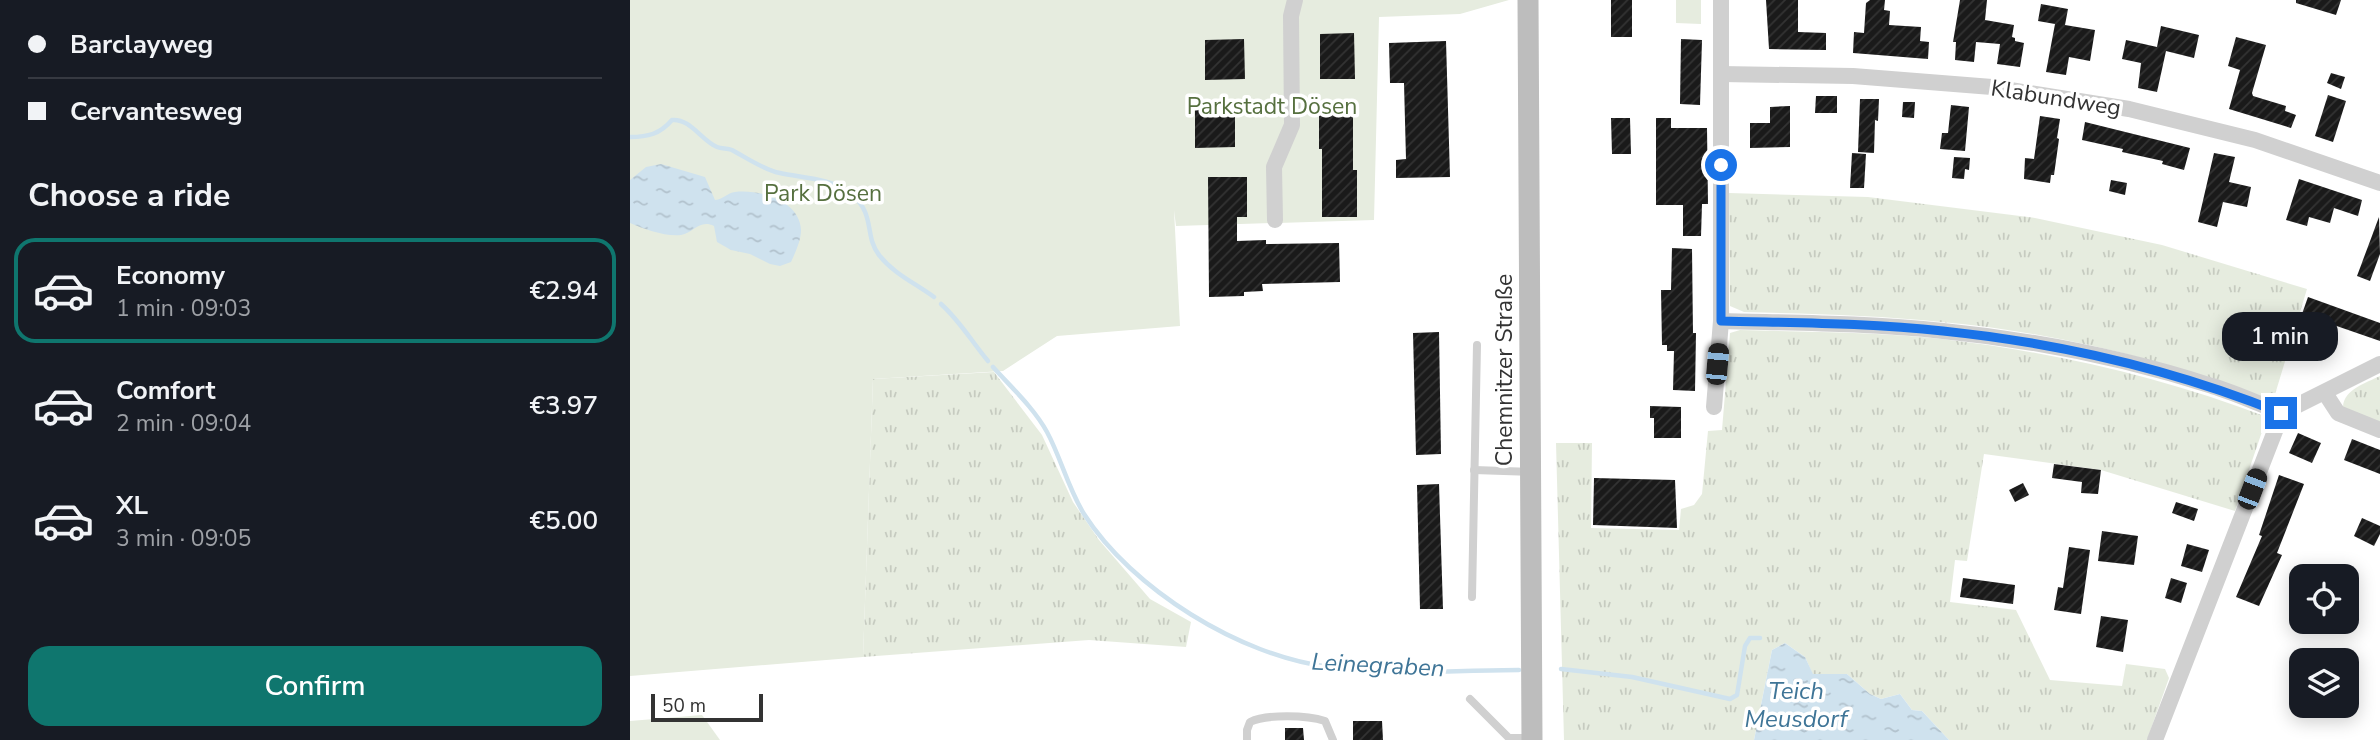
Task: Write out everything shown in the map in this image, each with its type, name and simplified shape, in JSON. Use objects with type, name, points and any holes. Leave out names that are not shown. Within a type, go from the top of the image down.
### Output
[{"type":"main road","name":"Chemnitzer Straße","points":[[1528,0],[1532,739]]},
{"type":"street","points":[[1275,220],[1274,167],[1292,125],[1291,16],[1295,0]]},
{"type":"street","points":[[1714,407],[1721,321],[1721,0]]},
{"type":"street","name":"Klabundweg","points":[[1721,74],[1853,76],[1992,87],[2129,109],[2255,140],[2380,183]]},
{"type":"street","points":[[1721,321],[1847,324],[1930,330],[2049,346],[2138,365],[2215,386],[2281,413]]},
{"type":"street","points":[[2155,740],[2281,413],[2380,364]]},
{"type":"street","points":[[2325,393],[2338,413],[2380,430]]},
{"type":"lane","points":[[1472,597],[1476,345]]},
{"type":"lane","points":[[1474,470],[1531,472]]},
{"type":"lane","points":[[1470,699],[1509,738],[1532,739]]},
{"type":"lane","points":[[1247,740],[1250,722],[1260,718],[1315,718],[1325,721],[1333,740]]},
{"type":"green space","name":"Park Dösen","points":[[630,0],[1509,0],[1460,14],[1379,17],[1374,220],[1176,226],[1174,210],[1180,326],[1057,336],[1003,371],[873,379],[863,657],[630,676]]},
{"type":"green space","points":[[1676,0],[1701,0],[1701,24],[1676,23]]},
{"type":"green space","points":[[1729,193],[1868,197],[2035,218],[2162,245],[2307,289],[2273,401],[2151,361],[2026,333],[1892,318],[1744,312],[1730,306]]},
{"type":"green space","points":[[1740,330],[1917,337],[1984,344],[2147,378],[2267,417],[2235,511],[2101,470],[1984,454],[1967,561],[1955,560],[1950,602],[2016,610],[2050,680],[2122,686],[2126,664],[2165,669],[2169,678],[2147,740],[1949,740],[1922,711],[1912,710],[1900,694],[1881,699],[1870,694],[1847,674],[1813,675],[1805,657],[1785,643],[1772,650],[1754,740],[1564,740],[1556,443],[1592,443],[1591,528],[1679,530],[1681,509],[1694,505],[1702,494],[1708,431],[1722,430],[1730,333]]},
{"type":"green space","points":[[994,372],[1042,435],[1073,502],[1099,540],[1150,599],[1191,622],[1186,647],[1089,640],[863,657],[873,379]]},
{"type":"green space","points":[[2380,376],[2380,427],[2343,407],[2351,391]]},
{"type":"green space","points":[[702,715],[720,740],[630,740],[630,721]]},
{"type":"water","points":[[661,164],[705,177],[715,200],[732,193],[745,192],[767,195],[786,204],[794,211],[801,230],[791,262],[780,266],[770,264],[750,254],[731,250],[717,242],[714,226],[709,224],[700,225],[686,234],[669,235],[630,223],[630,180],[646,167]]},
{"type":"water","name":"Teich Meusdorf","points":[[1785,643],[1805,657],[1813,674],[1847,674],[1870,694],[1881,699],[1900,694],[1912,710],[1922,711],[1949,740],[1754,740],[1772,650]]},
{"type":"building","points":[[1611,0],[1632,0],[1632,37],[1611,37]]},
{"type":"building","points":[[1766,0],[1798,0],[1798,32],[1826,33],[1826,50],[1769,49]]},
{"type":"building","points":[[1870,0],[1885,0],[1884,10],[1890,11],[1889,25],[1921,27],[1920,41],[1929,42],[1928,59],[1853,53],[1854,32],[1864,33],[1866,3]]},
{"type":"building","points":[[1960,0],[1987,0],[1985,20],[2014,25],[2012,37],[2015,41],[2024,43],[2020,67],[1997,64],[2000,44],[1976,42],[1974,62],[1955,60],[1956,42],[1953,42]]},
{"type":"building","points":[[2296,0],[2341,0],[2336,15],[2296,3]]},
{"type":"building","points":[[2041,4],[2068,9],[2065,25],[2095,30],[2090,61],[2069,57],[2066,75],[2046,72],[2055,24],[2038,21]]},
{"type":"building","points":[[2161,26],[2199,35],[2194,58],[2166,51],[2157,92],[2138,88],[2141,63],[2122,59],[2126,40],[2157,47]]},
{"type":"building","points":[[1354,33],[1355,79],[1320,79],[1320,34]]},
{"type":"building","points":[[2236,37],[2266,45],[2252,93],[2253,96],[2286,106],[2285,111],[2296,115],[2291,128],[2229,109],[2240,70],[2228,66]]},
{"type":"building","points":[[1244,39],[1245,79],[1205,80],[1205,40]]},
{"type":"building","points":[[1681,39],[1702,40],[1700,105],[1680,104]]},
{"type":"building","points":[[1446,41],[1450,177],[1396,178],[1396,160],[1406,159],[1404,83],[1390,83],[1389,43]]},
{"type":"building","points":[[2331,73],[2345,77],[2341,89],[2327,83]]},
{"type":"building","points":[[2328,95],[2346,101],[2333,142],[2315,136]]},
{"type":"building","points":[[1816,96],[1837,96],[1837,113],[1815,113]]},
{"type":"building","points":[[1860,99],[1879,99],[1874,153],[1858,152]]},
{"type":"building","points":[[1353,102],[1353,170],[1357,170],[1357,217],[1322,217],[1319,103]]},
{"type":"building","points":[[1903,102],[1915,102],[1914,118],[1902,117]]},
{"type":"building","points":[[1951,105],[1969,107],[1965,151],[1940,149],[1942,133],[1948,133]]},
{"type":"building","points":[[1790,106],[1790,147],[1750,148],[1750,123],[1770,123],[1770,107]]},
{"type":"building","points":[[1195,108],[1235,108],[1235,147],[1195,148]]},
{"type":"building","points":[[2040,116],[2060,119],[2054,175],[2051,175],[2050,183],[2024,179],[2025,158],[2034,159]]},
{"type":"building","points":[[1611,118],[1630,118],[1631,154],[1612,154]]},
{"type":"building","points":[[1656,118],[1671,118],[1671,128],[1707,128],[1708,204],[1702,204],[1701,236],[1683,236],[1683,205],[1656,205]]},
{"type":"building","points":[[2085,122],[2190,148],[2184,170],[2162,164],[2163,161],[2122,152],[2123,149],[2082,140]]},
{"type":"building","points":[[1852,153],[1866,154],[1864,188],[1850,188]]},
{"type":"building","points":[[2214,153],[2235,157],[2229,182],[2251,187],[2247,207],[2223,202],[2217,227],[2198,222]]},
{"type":"building","points":[[1954,157],[1970,158],[1969,170],[1965,169],[1964,179],[1952,178]]},
{"type":"building","points":[[1208,177],[1247,177],[1247,217],[1237,217],[1237,241],[1266,240],[1266,244],[1339,243],[1340,282],[1262,284],[1263,291],[1244,292],[1244,296],[1209,297]]},
{"type":"building","points":[[2299,179],[2362,200],[2358,216],[2334,208],[2330,223],[2309,217],[2307,226],[2286,220]]},
{"type":"building","points":[[2111,180],[2127,183],[2125,195],[2109,191]]},
{"type":"building","points":[[2379,217],[2380,254],[2370,281],[2357,276]]},
{"type":"building","points":[[1672,248],[1692,249],[1693,333],[1696,333],[1695,391],[1673,390],[1674,351],[1667,351],[1667,345],[1662,345],[1661,290],[1671,290]]},
{"type":"building","points":[[2308,297],[2380,323],[2380,341],[2302,314]]},
{"type":"building","points":[[1439,332],[1441,454],[1416,455],[1413,333]]},
{"type":"building","points":[[1650,406],[1681,407],[1681,438],[1654,438],[1654,418],[1650,418]]},
{"type":"building","points":[[2298,433],[2321,443],[2312,463],[2289,453]]},
{"type":"building","points":[[2352,439],[2380,450],[2380,474],[2344,460]]},
{"type":"building","points":[[2054,464],[2101,470],[2098,494],[2081,493],[2082,482],[2052,478]]},
{"type":"building","points":[[2279,475],[2304,484],[2277,553],[2282,555],[2259,606],[2236,597],[2262,536],[2259,535]]},
{"type":"building","points":[[1594,478],[1675,480],[1677,528],[1593,525]]},
{"type":"building","points":[[2023,483],[2029,495],[2015,502],[2009,490]]},
{"type":"building","points":[[1439,484],[1443,609],[1420,609],[1417,485]]},
{"type":"building","points":[[2176,502],[2198,509],[2194,521],[2172,513]]},
{"type":"building","points":[[2362,518],[2380,526],[2380,534],[2374,546],[2354,536]]},
{"type":"building","points":[[2102,531],[2138,536],[2134,565],[2098,561]]},
{"type":"building","points":[[2187,544],[2209,550],[2202,572],[2181,566]]},
{"type":"building","points":[[2069,547],[2090,550],[2081,614],[2054,610],[2058,587],[2063,588]]},
{"type":"building","points":[[1963,578],[2015,585],[2013,604],[1960,597]]},
{"type":"building","points":[[2171,578],[2187,583],[2181,603],[2165,598]]},
{"type":"building","points":[[2101,616],[2128,620],[2123,652],[2096,647]]},
{"type":"building","points":[[1353,721],[1382,721],[1383,740],[1353,740]]},
{"type":"building","points":[[1285,728],[1303,728],[1304,740],[1285,740]]},
{"type":"waterway","name":"Leinegraben","points":[[630,137],[653,134],[672,120],[678,120],[690,126],[711,144],[732,150],[768,169],[817,179],[843,189],[864,209],[879,255],[898,273],[934,297]]},
{"type":"waterway","name":"Leinegraben","points":[[941,304],[988,361]]},
{"type":"waterway","name":"Leinegraben","points":[[993,367],[1042,423],[1078,504],[1105,542],[1159,592],[1225,634],[1295,660],[1352,670],[1519,670]]},
{"type":"waterway","name":"Leinegraben","points":[[1561,669],[1632,677],[1730,699],[1737,695],[1745,646],[1750,638],[1760,638]]},
{"type":"route","points":[[1721,165],[1721,321],[1847,324],[1943,331],[2049,346],[2138,365],[2215,386],[2281,413]]},
{"type":"park label","name":"Parkstadt Dösen","points":[[1272,106]]}]
